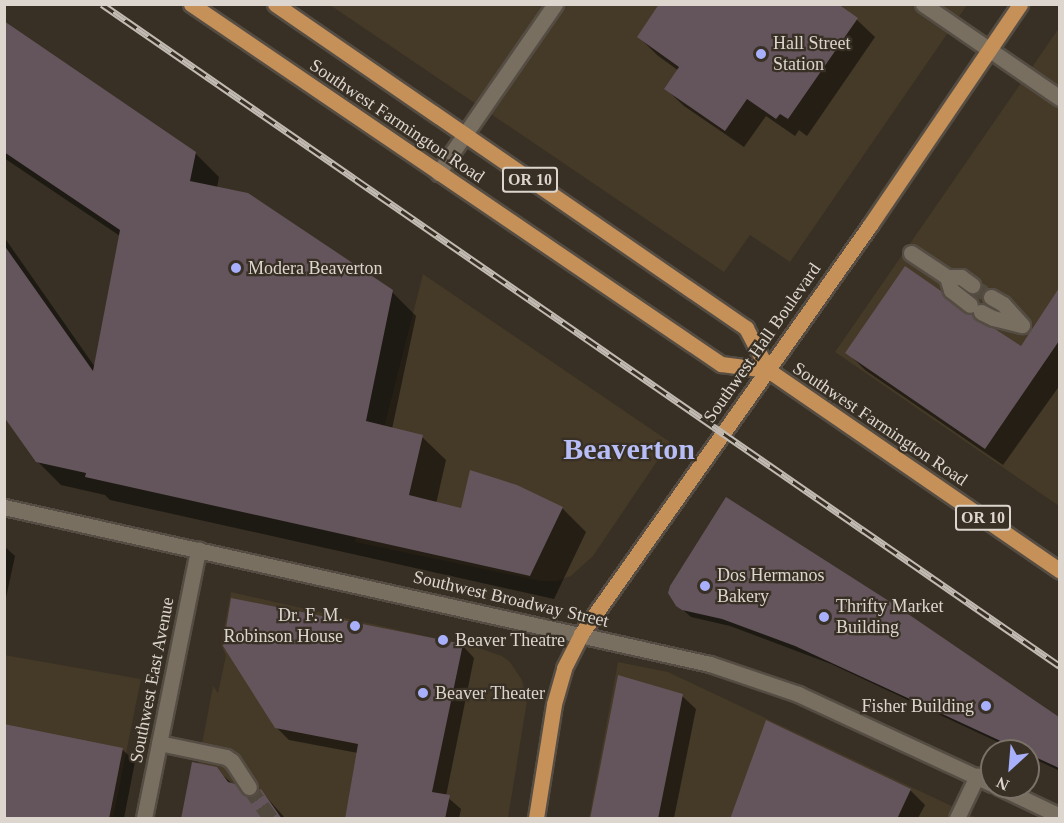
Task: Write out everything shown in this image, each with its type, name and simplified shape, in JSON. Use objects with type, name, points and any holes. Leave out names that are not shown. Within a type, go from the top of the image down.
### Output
[{"type":"main road","name":"Southwest Farmington Road","points":[[191,4],[721,364],[768,370],[1059,571]]},
{"type":"main road","name":"Southwest Farmington Road","points":[[275,4],[746,328],[768,370]]},
{"type":"main road","name":"Southwest Hall Boulevard","points":[[536,819],[554,704],[564,668],[581,634],[768,370],[1020,4]]},
{"type":"street","points":[[438,173],[555,4]]},
{"type":"street","points":[[923,4],[1059,98]]},
{"type":"street","points":[[911,253],[947,277],[961,277],[972,285]]},
{"type":"street","points":[[947,277],[951,291],[975,308],[993,318],[1022,325],[1003,304],[991,297]]},
{"type":"street","name":"Southwest Broadway Street","points":[[4,507],[710,664],[756,678],[817,703],[980,778]]},
{"type":"street","name":"Southwest East Avenue","points":[[144,819],[198,549]]},
{"type":"street","points":[[159,743],[226,757],[232,761],[249,787]]},
{"type":"street","points":[[957,819],[977,776]]},
{"type":"street","points":[[1024,799],[1059,816]]},
{"type":"shaded area","points":[[330,5],[967,5],[790,262],[750,235],[724,272]]},
{"type":"shaded area","points":[[1059,28],[1059,506],[835,352]]},
{"type":"shaded area","points":[[423,274],[670,442],[593,556],[571,576],[557,581],[541,581],[355,542]]},
{"type":"shaded area","points":[[231,592],[482,649],[502,656],[510,662],[522,680],[527,701],[508,818],[188,818],[213,686],[218,693],[226,655],[221,645]]},
{"type":"shaded area","points":[[4,655],[141,679],[113,818],[5,818]]},
{"type":"shaded area","points":[[618,662],[668,672],[977,818],[589,818]]},
{"type":"building","name":"Hall Street Station","points":[[659,4],[838,4],[858,18],[788,119],[780,114],[776,119],[747,99],[725,131],[664,89],[679,67],[637,37]]},
{"type":"building","name":"Modera Beaverton","points":[[4,21],[196,152],[190,181],[248,193],[393,290],[366,421],[423,435],[409,495],[461,508],[470,470],[517,485],[563,507],[530,576],[85,477],[86,473],[36,462],[4,417],[4,245],[93,371],[120,230],[4,152]]},
{"type":"building","points":[[905,266],[941,291],[945,298],[964,313],[972,314],[977,321],[995,329],[1021,346],[1059,288],[1059,341],[985,449],[845,353]]},
{"type":"building","points":[[726,497],[892,603],[1059,717],[1059,768],[1040,759],[1040,739],[996,739],[795,646],[722,619],[682,610],[676,606],[668,593],[670,586]]},
{"type":"building","points":[[231,598],[463,644],[432,792],[450,795],[445,819],[345,819],[358,744],[275,728],[223,646]]},
{"type":"building","points":[[618,675],[683,694],[658,819],[590,819]]},
{"type":"building","points":[[766,720],[911,789],[897,819],[730,819]]},
{"type":"building","points":[[4,724],[123,748],[109,819],[4,819]]},
{"type":"building","points":[[192,762],[217,767],[228,782],[235,784],[245,796],[254,795],[261,789],[282,819],[181,819]]},
{"type":"tunnel","points":[[972,285],[991,297]]},
{"type":"tunnel","points":[[249,787],[271,818]]},
{"type":"railway","points":[[102,4],[1060,666]]},
{"type":"place","name":"Hall Street Station","points":[[761,54]]},
{"type":"place","name":"Modera Beaverton","points":[[236,268]]},
{"type":"place","name":"Dos Hermanos Bakery","points":[[705,586]]},
{"type":"place","name":"Thrifty Market Building","points":[[824,617]]},
{"type":"place","name":"Dr. F. M. Robinson House","points":[[355,626]]},
{"type":"place","name":"Beaver Theatre","points":[[443,640]]},
{"type":"place","name":"Beaver Theater","points":[[423,693]]},
{"type":"place","name":"Fisher Building","points":[[986,706]]},
{"type":"district","name":"Beaverton","points":[[629,449]]}]
